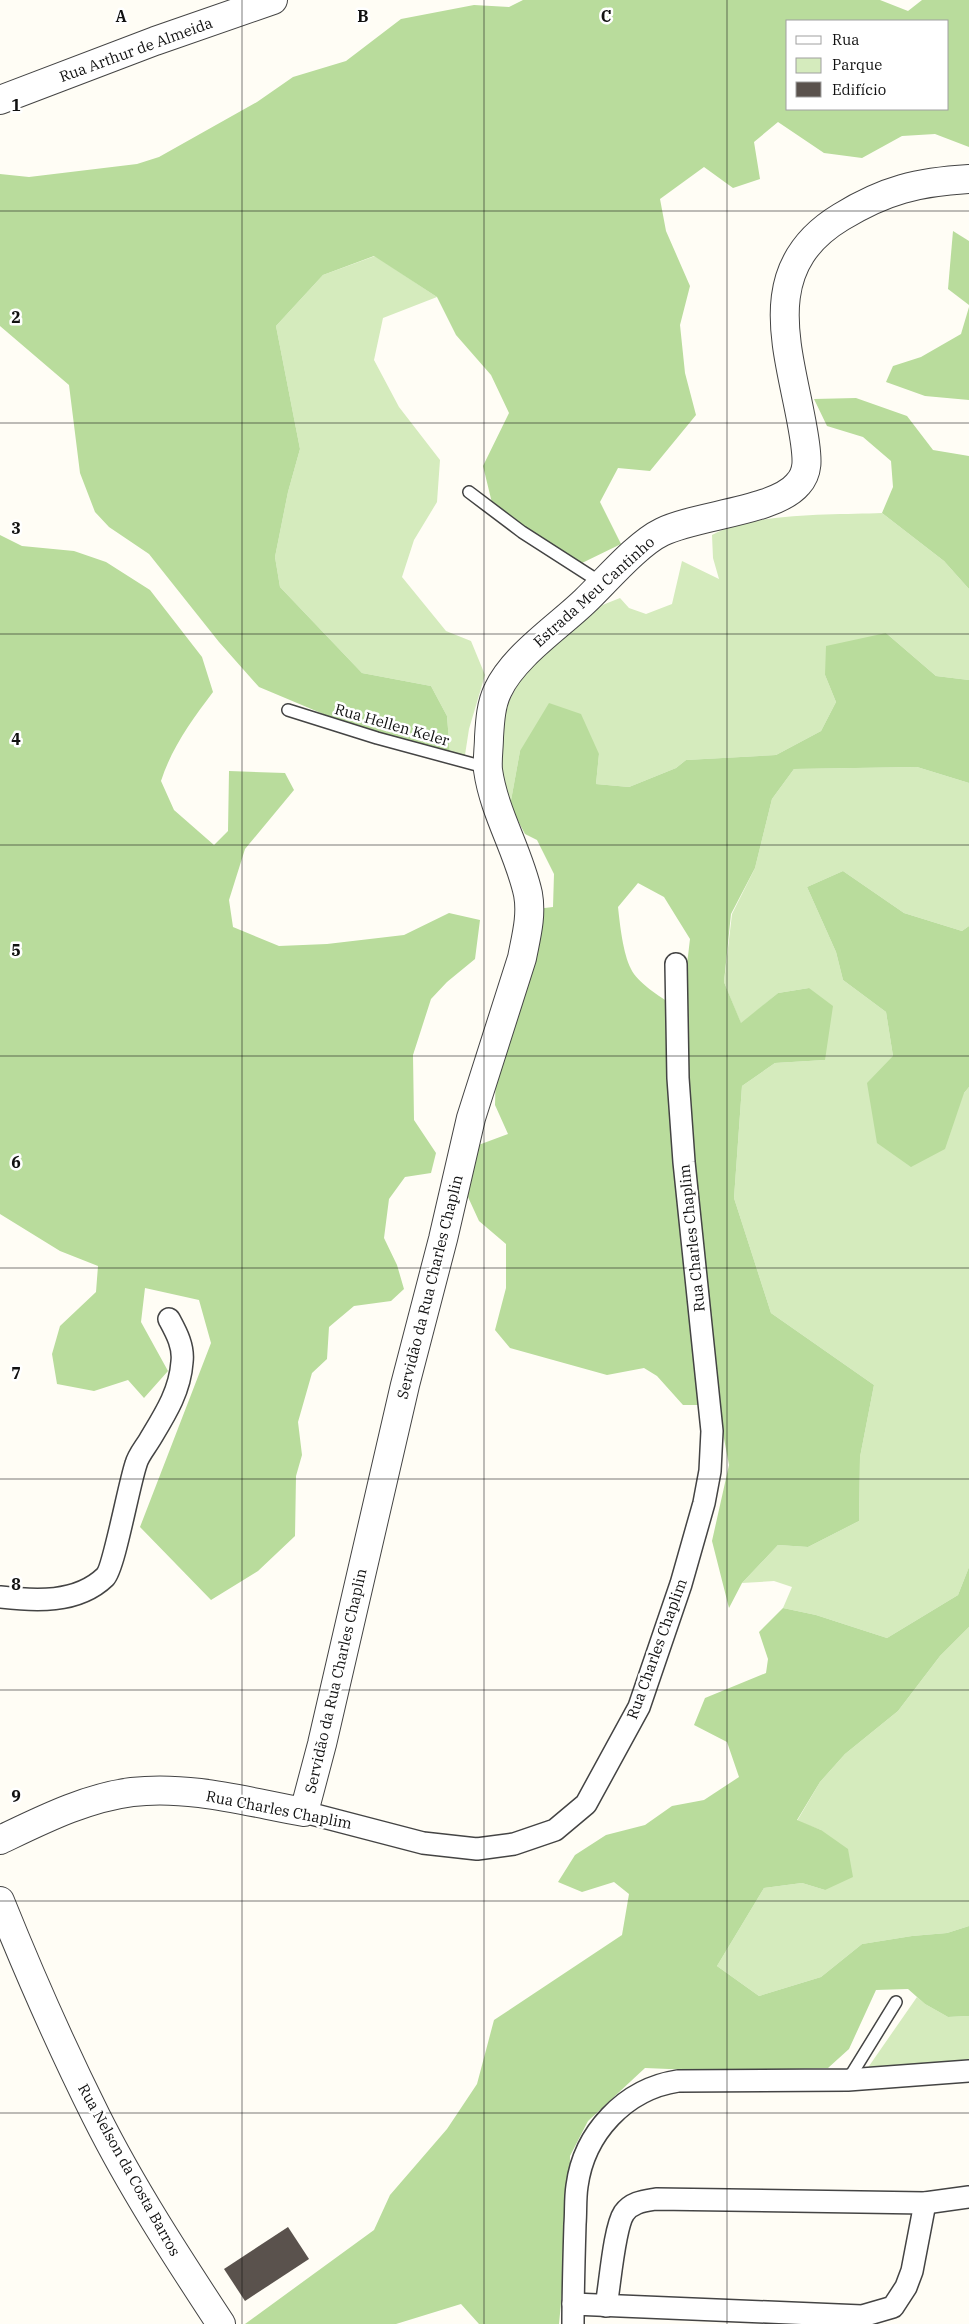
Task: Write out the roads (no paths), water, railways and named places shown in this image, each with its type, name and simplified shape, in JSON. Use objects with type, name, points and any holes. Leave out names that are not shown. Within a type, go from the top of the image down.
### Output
[{"type":"street","name":"Rua Arthur de Almeida","points":[[0,100],[155,41],[273,0]]},
{"type":"street","name":"Estrada Meu Cantinho","points":[[488,768],[490,721],[498,689],[509,672],[530,650],[603,584],[622,563],[660,533],[716,515],[770,502],[788,494],[800,482],[806,470],[807,458],[802,415],[789,365],[783,315],[787,286],[793,266],[807,244],[831,223],[854,208],[903,187],[930,181],[969,179]]},
{"type":"street","name":"Servidão da Rua Charles Chaplin","points":[[304,1812],[322,1744],[405,1385],[443,1239],[471,1118],[519,967],[527,933],[530,915],[528,893],[492,790],[488,768]]},
{"type":"street","name":"Rua Charles Chaplim","points":[[0,1840],[88,1802],[132,1792],[182,1791],[304,1812],[424,1843],[477,1849],[514,1844],[555,1830],[586,1804],[639,1707],[682,1584],[704,1503],[710,1471],[712,1431],[684,1162],[678,1078],[676,964]]},
{"type":"street","points":[[0,1597],[22,1600],[60,1599],[88,1588],[106,1577],[113,1558],[136,1462],[170,1405],[178,1384],[182,1350],[169,1319]]},
{"type":"street","name":"Rua Nelson da Costa Barros","points":[[0,1901],[96,2117],[165,2238],[221,2324]]},
{"type":"street","points":[[925,2203],[912,2271],[906,2287],[893,2308],[862,2316],[606,2306],[573,2314],[577,2185],[593,2137],[613,2112],[644,2091],[658,2084],[678,2081],[848,2080],[969,2072]]},
{"type":"street","points":[[606,2306],[618,2226],[624,2213],[640,2201],[656,2199],[925,2203],[969,2197]]},
{"type":"lane","points":[[469,492],[522,532],[603,584]]},
{"type":"lane","name":"Rua Hellen Keler","points":[[288,710],[377,738],[488,768]]},
{"type":"lane","points":[[848,2080],[896,2002]]}]
